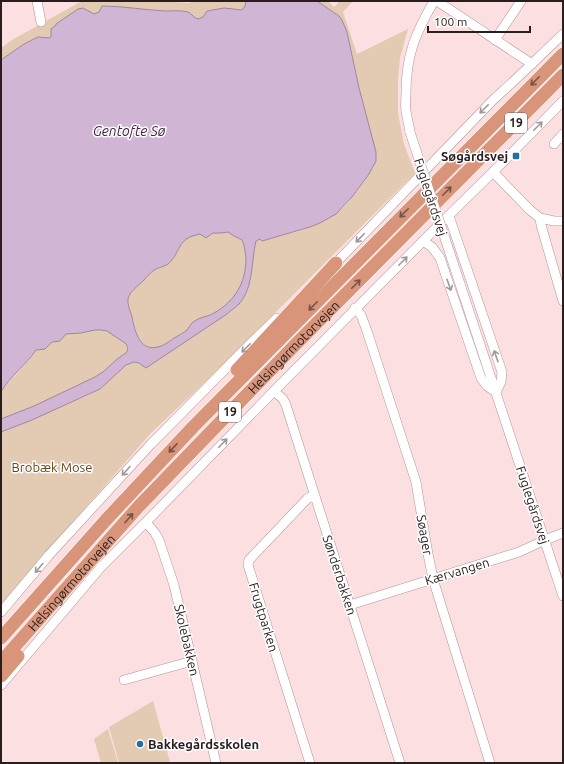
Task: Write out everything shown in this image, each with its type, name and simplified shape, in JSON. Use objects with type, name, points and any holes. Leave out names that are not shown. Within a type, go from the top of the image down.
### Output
[{"type":"highway","name":"Helsingørmotorvejen","points":[[1,638],[105,521],[193,427],[563,54]]},
{"type":"highway","name":"Helsingørmotorvejen","points":[[1,662],[139,506],[292,347],[563,76]]},
{"type":"highway","points":[[469,170],[477,168],[563,88]]},
{"type":"highway","points":[[193,427],[196,415],[336,263]]},
{"type":"highway","points":[[1,626],[98,520],[105,521]]},
{"type":"highway","points":[[1,676],[64,598],[68,586]]},
{"type":"street","points":[[36,1],[41,22]]},
{"type":"street","points":[[436,1],[532,64]]},
{"type":"street","name":"Fuglegårdsvej","points":[[436,1],[422,21],[408,61],[406,109],[410,132],[563,596]]},
{"type":"street","points":[[495,40],[521,1]]},
{"type":"street","points":[[1,612],[49,556],[151,444],[252,342],[336,263],[493,100],[563,34]]},
{"type":"street","points":[[1,685],[101,567],[423,240],[561,106]]},
{"type":"street","points":[[554,144],[563,134]]},
{"type":"street","points":[[493,172],[530,210],[540,218],[563,221]]},
{"type":"street","name":"Fuglegårdsvej","points":[[449,216],[502,372],[501,382],[496,392]]},
{"type":"street","points":[[540,218],[563,301]]},
{"type":"street","name":"Fuglegårdsvej","points":[[423,240],[437,252],[440,258],[482,378],[487,386],[496,392]]},
{"type":"street","name":"Søager","points":[[356,308],[368,331],[416,482],[433,579],[490,763]]},
{"type":"street","name":"Sønderbakken","points":[[274,390],[286,405],[400,763]]},
{"type":"street","name":"Frugtparken","points":[[310,763],[248,565],[249,560],[307,499],[314,495]]},
{"type":"street","name":"Skolebakken","points":[[146,522],[159,540],[174,585],[216,763]]},
{"type":"street","name":"Kærvangen","points":[[350,605],[519,552],[563,533]]},
{"type":"street","points":[[124,680],[192,661]]},
{"type":"green space","points":[[164,1],[188,3],[198,1],[246,1],[242,10],[234,9],[207,11],[203,17],[198,19],[185,11],[165,11],[102,6],[99,12],[94,14],[78,9],[56,24],[50,38],[38,37],[24,44],[1,60],[1,48],[12,40],[80,2]]},
{"type":"green space","name":"Brobæk Mose","points":[[317,1],[328,1],[334,7],[340,1],[353,1],[343,12],[357,54],[408,29],[400,58],[398,113],[404,144],[415,173],[218,370],[151,433],[1,604],[1,432],[97,391],[125,366],[131,363],[142,365],[227,314],[238,305],[247,290],[250,280],[253,250],[256,241],[260,239],[262,241],[306,229],[327,220],[345,206],[369,174],[365,113],[347,32],[339,16]]},
{"type":"green space","points":[[228,232],[242,240],[246,258],[244,275],[238,290],[233,297],[221,308],[212,314],[194,321],[188,329],[162,345],[155,348],[144,345],[137,334],[129,306],[128,299],[130,294],[154,270],[168,264],[186,239],[200,234],[207,237],[213,233]]},
{"type":"green space","points":[[95,330],[108,332],[117,336],[127,345],[127,352],[103,372],[83,384],[1,419],[1,392],[36,350],[45,349],[52,342],[60,341],[66,334]]},
{"type":"green space","name":"Bakkegårdsskolen","points":[[153,701],[170,762],[119,763],[109,727]]},
{"type":"green space","points":[[108,729],[118,763],[101,763],[94,739]]},
{"type":"water","name":"Gentofte Sø","points":[[246,1],[317,1],[339,16],[342,20],[347,32],[359,88],[376,152],[376,161],[369,174],[352,197],[336,214],[310,227],[262,241],[260,239],[256,241],[250,282],[247,290],[239,304],[227,314],[146,368],[139,363],[134,362],[126,365],[100,389],[32,420],[1,432],[1,419],[34,406],[95,377],[127,352],[128,349],[125,343],[107,331],[95,330],[66,334],[60,341],[52,342],[45,349],[36,350],[1,392],[1,60],[24,44],[38,37],[50,38],[51,29],[78,9],[83,8],[94,14],[99,12],[102,6],[182,11],[188,12],[198,19],[203,17],[207,11],[224,8],[242,10]],"holes":[[[228,232],[242,240],[246,258],[244,275],[241,283],[238,290],[228,303],[212,314],[194,321],[187,330],[161,346],[154,348],[143,344],[137,335],[129,306],[128,299],[132,292],[154,270],[168,264],[186,239],[200,234],[206,238],[213,233]]]},
{"type":"place","name":"Søgårdsvej","points":[[516,156]]},
{"type":"place","name":"Bakkegårdsskolen","points":[[140,744]]}]
